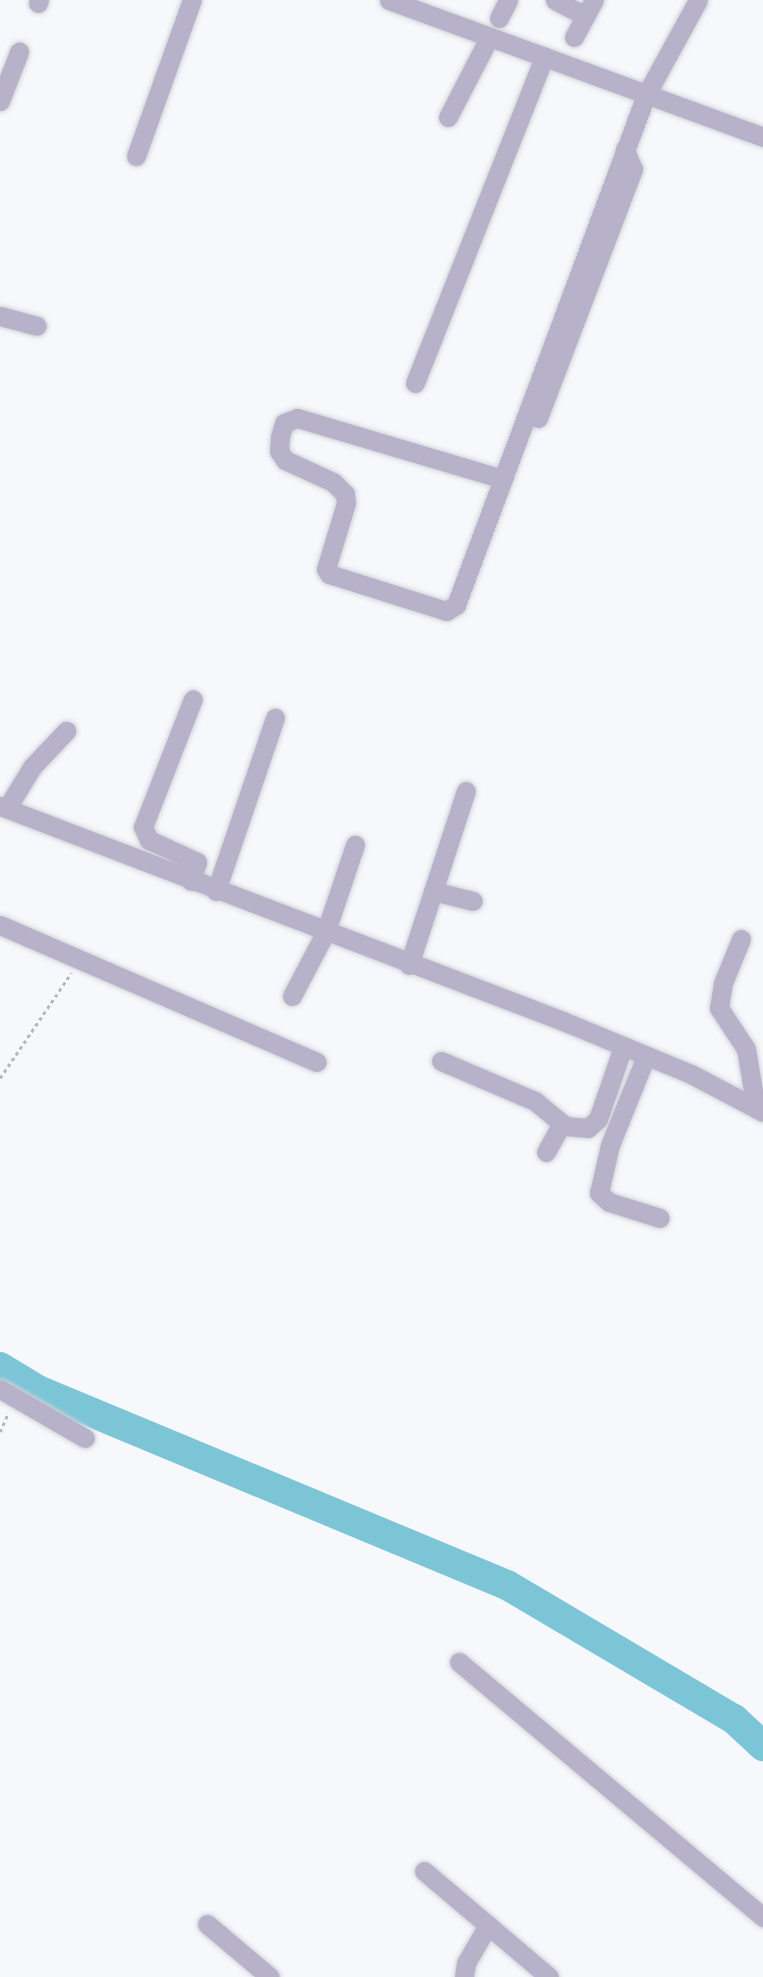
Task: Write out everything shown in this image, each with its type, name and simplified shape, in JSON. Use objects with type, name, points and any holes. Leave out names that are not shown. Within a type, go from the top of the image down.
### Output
[{"type":"street","points":[[135,156],[192,0]]},
{"type":"street","points":[[390,0],[412,4],[489,38],[763,137]]},
{"type":"street","points":[[499,18],[508,0]]},
{"type":"street","points":[[555,0],[589,8],[574,37]]},
{"type":"street","points":[[503,479],[297,418],[284,423],[280,437],[279,451],[285,460],[333,482],[345,494],[346,503],[326,569],[329,574],[446,611],[464,590],[646,95],[698,0]]},
{"type":"street","points":[[448,117],[489,38]]},
{"type":"street","points":[[0,101],[19,52]]},
{"type":"street","points":[[415,383],[544,57]]},
{"type":"street","points":[[536,422],[633,169],[625,150]]},
{"type":"street","points":[[0,316],[37,326]]},
{"type":"street","points":[[191,881],[197,862],[149,840],[143,827],[193,699]]},
{"type":"street","points":[[216,891],[275,718]]},
{"type":"street","points":[[66,731],[32,767],[3,807],[691,1074],[760,1110]]},
{"type":"street","points":[[409,965],[466,791]]},
{"type":"street","points":[[292,996],[326,931],[355,845]]},
{"type":"street","points":[[433,891],[473,901]]},
{"type":"street","points":[[0,925],[317,1062]]},
{"type":"street","points":[[741,939],[723,983],[719,1009],[746,1049],[760,1110]]},
{"type":"street","points":[[441,1061],[535,1101],[562,1123],[577,1128],[594,1125],[623,1047]]},
{"type":"street","points":[[646,1056],[610,1145],[599,1194],[609,1202],[660,1218]]},
{"type":"street","points":[[546,1152],[562,1123]]},
{"type":"street","points":[[0,1389],[85,1438]]},
{"type":"street","points":[[459,1662],[763,1917]]},
{"type":"street","points":[[424,1871],[550,1977]]},
{"type":"street","points":[[207,1924],[270,1977]]},
{"type":"street","points":[[464,1977],[466,1963],[488,1925]]},
{"type":"path","points":[[0,1078],[73,971]]},
{"type":"waterway","points":[[0,1367],[38,1390],[507,1585],[734,1719],[763,1746]]}]
